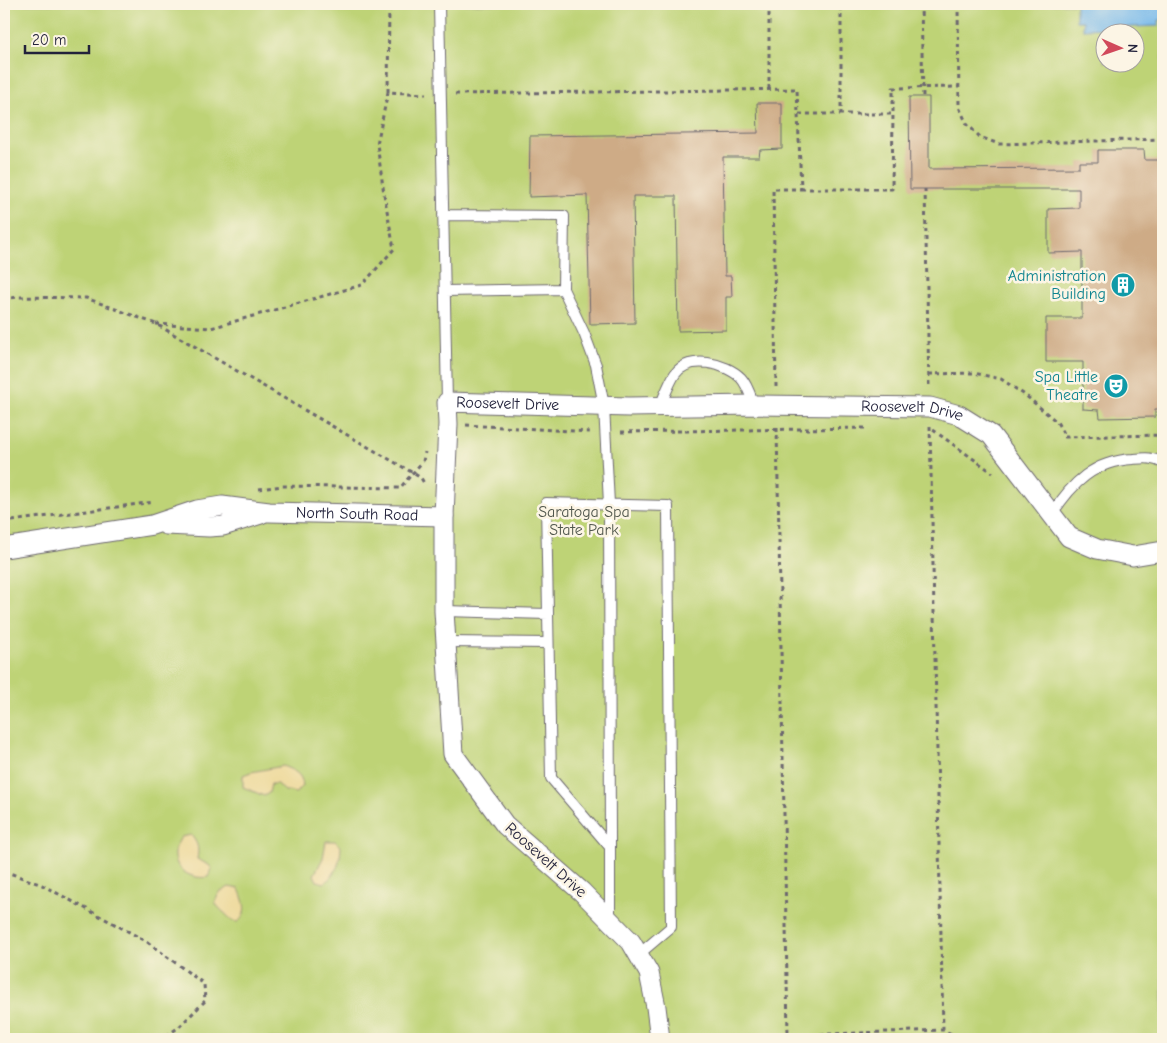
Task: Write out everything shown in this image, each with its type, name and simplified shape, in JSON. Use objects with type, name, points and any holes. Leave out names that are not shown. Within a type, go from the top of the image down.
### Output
[{"type":"street","name":"Roosevelt Drive","points":[[660,1039],[650,973],[631,942],[582,892],[506,825],[453,754],[444,611],[447,402],[604,406],[930,407],[959,415],[991,436],[1070,537],[1097,549],[1133,556],[1163,551]]},
{"type":"street","name":"North South Road","points":[[4,548],[152,525],[223,526],[269,512],[444,516]]},
{"type":"lane","points":[[439,4],[447,402]]},
{"type":"lane","points":[[443,215],[564,216],[563,289],[584,333],[596,365],[604,406],[609,504],[610,919]]},
{"type":"lane","points":[[445,291],[563,289]]},
{"type":"lane","points":[[660,406],[675,374],[689,364],[708,362],[730,370],[742,379],[754,405]]},
{"type":"lane","points":[[1052,514],[1073,486],[1089,472],[1109,462],[1154,458],[1163,463]]},
{"type":"lane","points":[[610,847],[551,778],[546,503],[668,506],[671,927],[638,955]]},
{"type":"lane","points":[[444,611],[548,614]]},
{"type":"lane","points":[[446,642],[548,643]]},
{"type":"path","points":[[156,324],[211,328],[362,285],[394,249],[377,144],[388,92],[389,4]]},
{"type":"path","points":[[769,4],[769,89]]},
{"type":"path","points":[[817,4],[817,7],[861,6],[861,4]]},
{"type":"path","points":[[921,4],[923,97]]},
{"type":"path","points":[[958,4],[959,107],[967,124],[980,137],[999,144],[1163,139]]},
{"type":"path","points":[[840,6],[841,115]]},
{"type":"path","points":[[788,1035],[773,189],[892,189],[893,88],[959,87]]},
{"type":"path","points":[[388,92],[441,94],[798,89],[801,189]]},
{"type":"path","points":[[798,114],[893,114]]},
{"type":"path","points":[[925,189],[943,1030]]},
{"type":"path","points":[[4,299],[18,297],[86,298],[156,324],[413,473],[421,478],[425,486]]},
{"type":"path","points":[[929,374],[974,373],[1002,379],[1025,395],[1057,422],[1065,437],[1163,435]]},
{"type":"path","points":[[480,426],[605,432],[873,428]]},
{"type":"path","points":[[921,428],[930,428],[998,477]]},
{"type":"path","points":[[4,871],[42,885],[146,941],[204,984],[205,1001],[179,1026],[162,1039]]},
{"type":"path","points":[[741,1039],[743,1037],[943,1030],[962,1039]]},
{"type":"green space","name":"Saratoga Spa State Park","points":[[4,4],[1163,4],[1163,1039],[4,1039]]},
{"type":"sand","points":[[283,766],[297,773],[301,778],[303,786],[296,793],[285,791],[277,784],[271,784],[269,793],[264,796],[243,787],[243,775]]},
{"type":"sand","points":[[191,835],[197,846],[197,859],[209,865],[212,869],[208,877],[202,878],[190,875],[180,869],[177,864],[175,852],[177,844],[181,837]]},
{"type":"sand","points":[[326,841],[335,841],[341,847],[337,868],[324,883],[317,881],[314,875],[323,858]]},
{"type":"sand","points":[[229,887],[239,889],[244,902],[244,915],[238,922],[232,921],[215,902],[219,893]]},
{"type":"water","points":[[1076,4],[1163,4],[1163,20],[1159,20],[1159,26],[1144,27],[1144,22],[1094,22],[1094,29],[1083,29],[1083,21],[1076,21]]},
{"type":"building","name":"Administration Building","points":[[909,97],[929,97],[929,169],[1079,168],[1079,162],[1098,162],[1098,150],[1144,150],[1145,160],[1163,160],[1163,409],[1155,409],[1155,417],[1100,418],[1099,410],[1083,409],[1083,362],[1046,362],[1046,318],[1082,318],[1082,252],[1048,253],[1048,209],[1079,208],[1079,189],[910,189]]},
{"type":"building","points":[[757,103],[782,103],[782,149],[760,150],[759,157],[723,157],[725,276],[731,276],[732,297],[726,297],[726,330],[678,331],[676,196],[633,196],[635,323],[590,324],[587,195],[529,197],[530,136],[758,133]]},
{"type":"place","name":"Administration Building","points":[[1123,285]]},
{"type":"place","name":"Spa Little Theatre","points":[[1116,386]]}]
